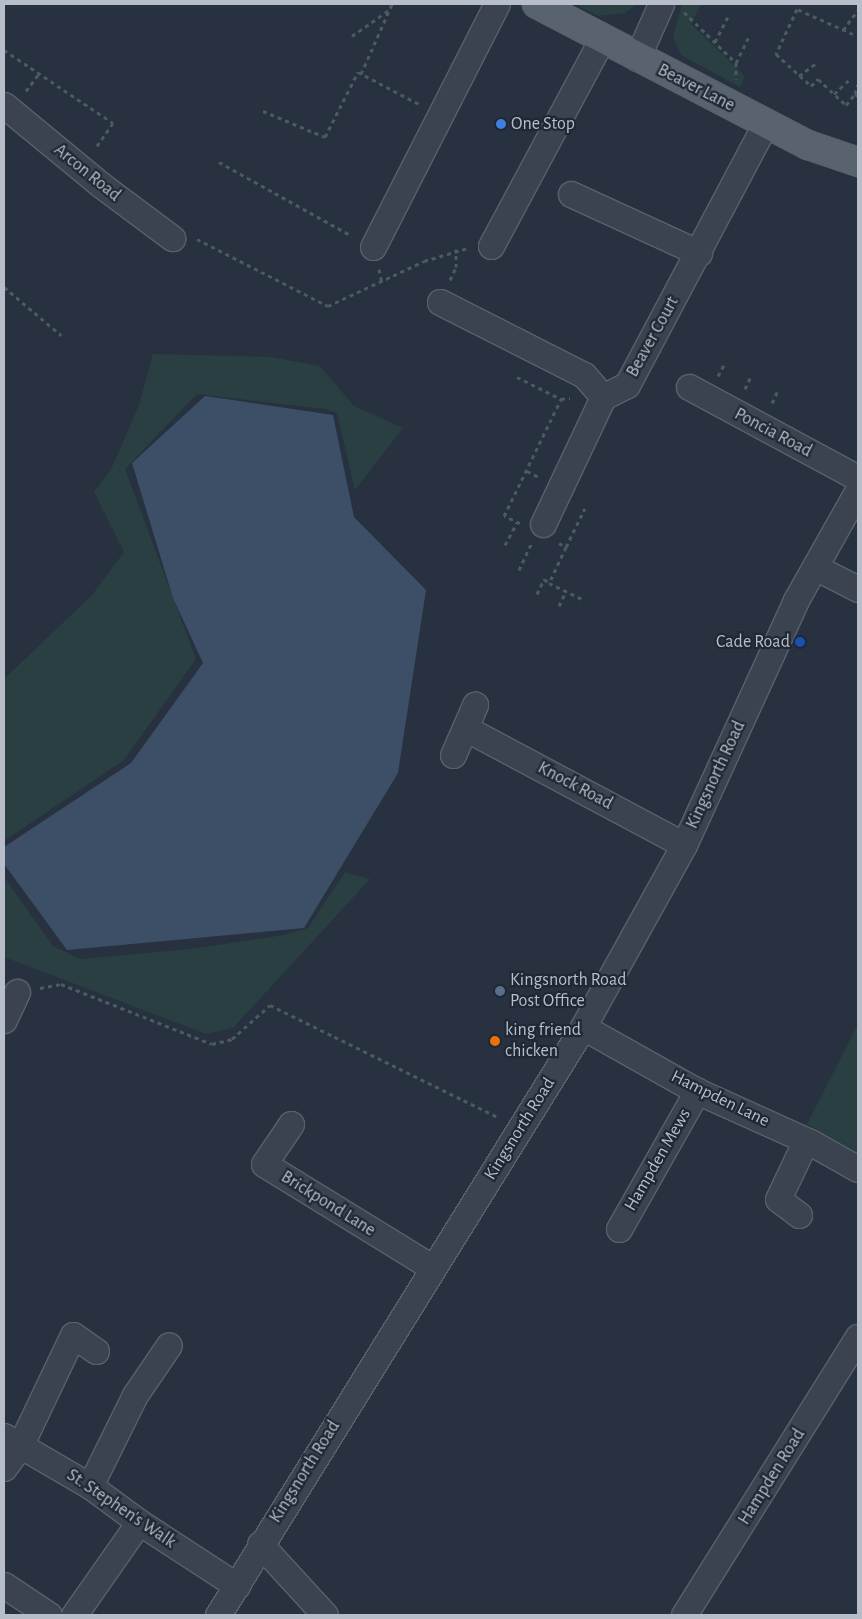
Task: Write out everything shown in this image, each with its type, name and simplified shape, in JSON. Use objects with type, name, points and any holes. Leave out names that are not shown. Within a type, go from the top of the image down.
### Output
[{"type":"main road","name":"Beaver Lane","points":[[536,4],[637,58],[833,156],[858,162]]},
{"type":"street","points":[[373,247],[439,114],[497,4]]},
{"type":"street","points":[[637,58],[669,4]]},
{"type":"street","points":[[491,246],[602,39]]},
{"type":"street","name":"Arcon Road","points":[[4,105],[172,238]]},
{"type":"street","name":"Beaver Court","points":[[603,397],[627,385],[699,253],[766,123]]},
{"type":"street","points":[[571,194],[699,253]]},
{"type":"street","points":[[440,302],[584,375],[603,397],[538,532]]},
{"type":"street","name":"Poncia Road","points":[[689,387],[858,478]]},
{"type":"street","name":"Kingsnorth Road","points":[[218,1615],[237,1586],[260,1544],[583,1028],[684,845],[796,600],[858,490]]},
{"type":"street","points":[[815,567],[858,588]]},
{"type":"street","points":[[453,755],[475,705]]},
{"type":"street","name":"Knock Road","points":[[465,728],[684,845]]},
{"type":"street","points":[[4,1020],[17,992]]},
{"type":"street","name":"Hampden Lane","points":[[583,1028],[697,1091],[810,1137],[858,1168]]},
{"type":"street","name":"Hampden Mews","points":[[619,1230],[697,1091]]},
{"type":"street","name":"Brickpond Lane","points":[[291,1124],[264,1164],[433,1268]]},
{"type":"street","points":[[799,1215],[778,1199],[810,1137]]},
{"type":"street","points":[[4,1468],[12,1441],[73,1335],[96,1351]]},
{"type":"street","name":"Hampden Road","points":[[684,1615],[858,1337]]},
{"type":"street","points":[[90,1486],[135,1395],[168,1345]]},
{"type":"street","name":"St. Stephen's Walk","points":[[12,1441],[90,1486],[139,1522],[237,1586]]},
{"type":"street","points":[[74,1615],[139,1522]]},
{"type":"street","points":[[260,1544],[325,1615]]},
{"type":"street","points":[[4,1585],[48,1615]]},
{"type":"path","points":[[361,74],[392,4]]},
{"type":"path","points":[[669,4],[715,42],[736,63]]},
{"type":"path","points":[[853,34],[797,9],[776,54],[810,86],[818,79],[846,105],[857,95],[858,84]]},
{"type":"path","points":[[352,36],[389,10]]},
{"type":"path","points":[[843,30],[858,10]]},
{"type":"path","points":[[715,42],[728,17]]},
{"type":"path","points":[[724,102],[736,79],[736,63],[748,38]]},
{"type":"path","points":[[4,50],[113,123],[82,168]]},
{"type":"path","points":[[800,76],[816,63]]},
{"type":"path","points":[[262,111],[325,137],[358,72],[439,114]]},
{"type":"path","points":[[834,94],[850,79]]},
{"type":"path","points":[[220,162],[373,247]]},
{"type":"path","points":[[172,238],[182,231],[328,306],[456,249],[491,246]]},
{"type":"path","points":[[440,302],[456,267],[456,249]]},
{"type":"path","points":[[4,287],[61,336]]},
{"type":"path","points":[[517,377],[561,399],[603,397]]},
{"type":"path","points":[[527,471],[561,399]]},
{"type":"path","points":[[505,545],[517,522]]},
{"type":"path","points":[[519,570],[538,532]]},
{"type":"path","points":[[549,583],[566,547]]},
{"type":"path","points":[[536,594],[544,579],[582,600]]},
{"type":"path","points":[[560,606],[566,591]]},
{"type":"path","points":[[17,992],[61,984],[212,1044],[232,1039],[270,1005],[521,1128]]},
{"type":"green space","points":[[575,4],[637,4],[625,13],[598,16]]},
{"type":"green space","points":[[682,4],[701,4],[691,24],[745,76],[740,87],[681,55],[673,37]]},
{"type":"green space","points":[[153,354],[272,357],[320,366],[354,406],[403,428],[355,490],[337,413],[325,409],[197,394],[125,469],[196,659],[124,760],[4,841],[4,679],[92,595],[124,552],[94,492],[111,469],[139,405]]},
{"type":"green space","points":[[345,872],[370,879],[233,1028],[206,1034],[4,957],[4,877],[53,946],[80,959],[190,949],[284,935],[308,928]]},
{"type":"green space","points":[[858,1024],[858,1153],[807,1124]]},
{"type":"water","points":[[205,396],[333,415],[354,517],[426,590],[398,773],[304,928],[67,950],[4,864],[4,847],[131,763],[203,663],[173,598],[132,463]]},
{"type":"place","name":"One Stop","points":[[501,124]]},
{"type":"place","name":"Cade Road","points":[[800,642]]},
{"type":"place","name":"Kingsnorth Road Post Office","points":[[500,991]]},
{"type":"place","name":"king friend chicken","points":[[495,1041]]}]
